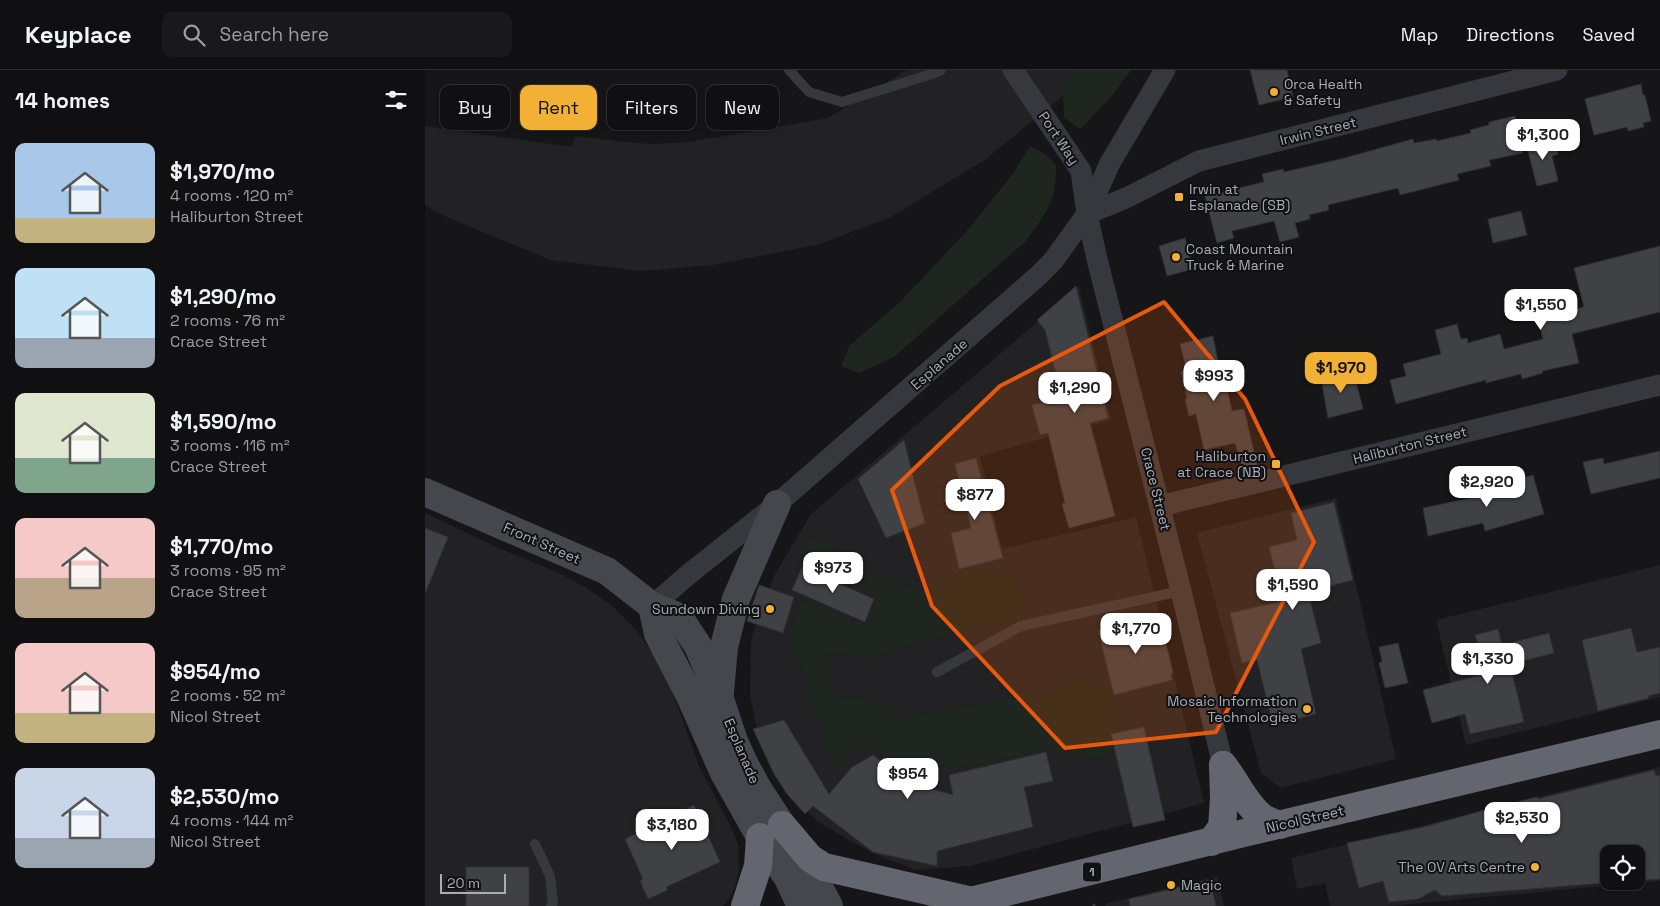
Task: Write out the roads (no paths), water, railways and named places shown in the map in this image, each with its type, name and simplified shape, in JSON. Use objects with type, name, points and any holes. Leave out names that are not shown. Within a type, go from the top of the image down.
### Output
[{"type":"highway","name":"Nicol Street","points":[[962,904],[1660,734]]},
{"type":"highway","points":[[1223,765],[1244,796],[1262,817],[1280,826]]},
{"type":"highway","points":[[1211,842],[1222,827],[1224,799],[1223,765]]},
{"type":"highway","points":[[745,906],[771,831],[823,867],[962,904]]},
{"type":"main road","name":"Front Street","points":[[425,492],[607,572],[652,606]]},
{"type":"main road","points":[[719,696],[724,647],[736,599],[777,504]]},
{"type":"main road","name":"Esplanade","points":[[652,606],[679,617],[698,646],[719,696],[734,740],[758,789],[771,831],[801,906]]},
{"type":"main road","name":"Esplanade","points":[[652,606],[657,634],[686,689],[724,772],[771,831],[804,859],[829,906]]},
{"type":"street","name":"Port Way","points":[[1013,70],[1081,171],[1087,214]]},
{"type":"street","name":"Esplanade","points":[[652,606],[777,504],[1053,261],[1087,214],[1110,163],[1165,70]]},
{"type":"street","name":"Irwin Street","points":[[1087,214],[1126,198],[1199,161],[1557,70]]},
{"type":"street","name":"Crace Street","points":[[1087,214],[1223,765]]},
{"type":"street","name":"Haliburton Street","points":[[1160,506],[1660,385]]},
{"type":"lane","points":[[789,70],[809,92],[842,102],[941,70]]},
{"type":"lane","points":[[937,672],[1021,626],[1181,591]]},
{"type":"lane","points":[[535,844],[550,876],[553,903],[551,906]]},
{"type":"place","name":"Orca Health & Safety","points":[[1274,92]]},
{"type":"place","name":"Irwin at Esplanade (SB)","points":[[1179,197]]},
{"type":"place","name":"Coast Mountain Truck & Marine","points":[[1176,257]]},
{"type":"place","name":"Haliburton at Crace (NB)","points":[[1276,464]]},
{"type":"place","name":"Sundown Diving","points":[[770,609]]},
{"type":"place","name":"Mosaic Information Technologies","points":[[1307,709]]},
{"type":"place","name":"The OV Arts Centre","points":[[1535,867]]},
{"type":"place","name":"Magic","points":[[1171,885]]}]
